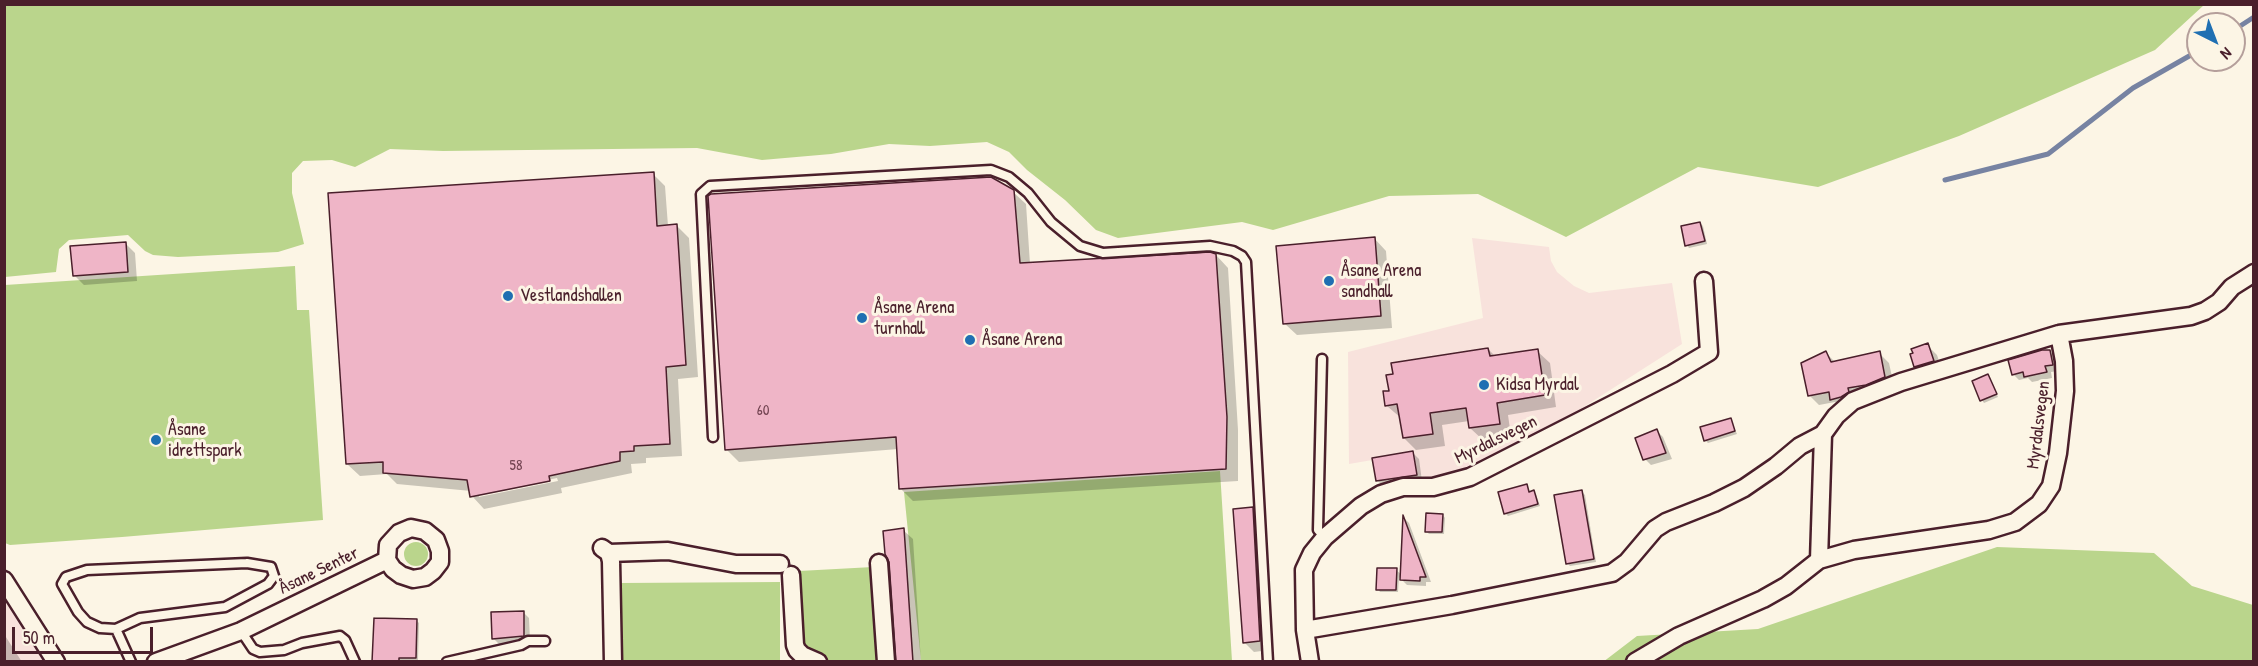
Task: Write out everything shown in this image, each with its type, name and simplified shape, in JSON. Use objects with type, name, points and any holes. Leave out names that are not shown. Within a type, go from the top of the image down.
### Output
[{"type":"street","points":[[1305,630],[1452,605],[1612,573],[1627,562],[1644,540],[1661,525],[1744,488],[1800,446],[1823,434],[1836,416],[1853,401],[1901,382],[2059,334],[2191,316],[2219,302],[2232,287],[2253,273]]},
{"type":"street","name":"Myrdalsvegen","points":[[1310,662],[1305,630],[1304,570],[1312,553],[1325,537],[1361,506],[1381,494],[1403,487],[1433,487],[1470,477],[1672,374],[1709,352],[1704,281]]},
{"type":"street","name":"Myrdalsvegen","points":[[1635,662],[1679,636],[1763,599],[1786,586],[1819,560],[1854,550],[1989,530],[2015,522],[2039,504],[2051,486],[2058,453],[2065,391],[2064,361],[2059,334]]},
{"type":"street","points":[[1819,560],[1823,434]]},
{"type":"street","points":[[613,662],[606,588],[611,561],[606,550],[668,551],[736,564],[786,570],[796,650],[818,662]]},
{"type":"street","name":"Åsane Senter","points":[[156,662],[241,630],[387,560]]},
{"type":"street","points":[[879,563],[886,662]]},
{"type":"street","points":[[4,580],[56,662]]},
{"type":"lane","points":[[713,437],[701,194],[710,186],[991,170],[1009,177],[1028,193],[1051,222],[1080,246],[1103,253],[1210,246],[1233,250],[1246,262],[1268,662]]},
{"type":"lane","points":[[1322,360],[1318,530],[1325,537]]},
{"type":"lane","points":[[247,563],[272,567],[274,576],[268,584],[225,607],[140,618],[116,629],[100,628],[87,622],[65,592],[62,584],[66,577],[75,573],[98,570],[247,563]]},
{"type":"lane","points":[[116,629],[131,662]]},
{"type":"lane","points":[[241,630],[254,649],[260,652],[284,650],[302,643],[340,636],[345,640],[355,662]]},
{"type":"lane","points":[[447,662],[521,645],[528,641],[545,641]]},
{"type":"shaded area","name":"Kidsa Myrdal","points":[[1472,238],[1549,247],[1551,261],[1557,272],[1574,286],[1589,293],[1672,283],[1682,344],[1568,417],[1492,458],[1439,480],[1416,474],[1413,453],[1349,464],[1348,352],[1483,318]]},
{"type":"shaded area","points":[[5,600],[44,661],[5,661]]},
{"type":"green space","points":[[5,4],[2204,4],[2196,12],[2186,12],[2186,22],[2155,50],[1959,136],[1818,187],[1698,167],[1566,237],[1478,194],[1389,196],[1273,230],[1242,222],[1118,238],[1096,230],[1009,152],[987,142],[930,146],[889,144],[831,154],[762,160],[697,148],[443,151],[390,149],[355,167],[332,160],[303,161],[292,173],[292,193],[304,244],[278,252],[178,257],[153,255],[145,251],[128,235],[69,240],[59,249],[56,272],[5,277]]},
{"type":"green space","name":"Åsane idrettspark","points":[[295,266],[297,310],[309,310],[323,520],[122,537],[10,545],[5,543],[5,285]]},
{"type":"green space","points":[[1220,471],[1232,661],[921,661],[904,492]]},
{"type":"green space","points":[[416,542],[425,545],[428,554],[425,563],[416,566],[407,563],[404,554],[407,545]]},
{"type":"green space","points":[[1997,547],[2154,553],[2192,586],[2253,605],[2253,661],[1603,662],[1637,636],[1758,629]]},
{"type":"green space","points":[[873,567],[881,661],[829,661],[802,650],[799,571]]},
{"type":"green space","points":[[780,582],[780,661],[621,661],[620,583]]},
{"type":"building","name":"Vestlandshallen","points":[[654,172],[657,226],[677,224],[686,365],[666,367],[670,444],[634,446],[634,451],[620,452],[620,461],[549,476],[550,481],[470,497],[467,480],[383,473],[383,462],[346,464],[328,193]]},
{"type":"building","name":"Åsane Arena","points":[[991,177],[1014,190],[1020,263],[1210,252],[1216,254],[1227,417],[1226,469],[899,489],[896,437],[725,450],[708,196]]},
{"type":"building","points":[[1700,222],[1705,241],[1685,246],[1681,226]]},
{"type":"building","name":"Åsane Arena sandhall","points":[[1375,237],[1381,316],[1283,324],[1276,246]]},
{"type":"building","points":[[126,242],[128,272],[73,276],[70,246]]},
{"type":"building","points":[[1928,343],[1934,361],[1914,367],[1910,354],[1913,353],[1911,349]]},
{"type":"building","points":[[1488,348],[1490,356],[1538,349],[1545,395],[1497,403],[1500,424],[1469,428],[1466,408],[1430,413],[1433,434],[1403,438],[1397,404],[1385,406],[1383,391],[1389,391],[1386,375],[1393,374],[1391,363]]},
{"type":"building","points":[[2042,350],[2050,350],[2053,365],[2045,366],[2047,372],[2024,377],[2023,372],[2012,375],[2008,360]]},
{"type":"building","points":[[1826,351],[1831,362],[1880,351],[1885,377],[1866,385],[1848,388],[1849,392],[1830,400],[1829,392],[1808,396],[1801,363]]},
{"type":"building","points":[[1988,374],[1997,394],[1980,401],[1972,381]]},
{"type":"building","points":[[1731,418],[1735,431],[1704,441],[1700,427]]},
{"type":"building","points":[[1657,429],[1666,453],[1643,460],[1635,438]]},
{"type":"building","points":[[1413,451],[1417,475],[1376,481],[1372,458]]},
{"type":"building","points":[[1527,484],[1529,492],[1534,490],[1538,504],[1504,514],[1498,492]]},
{"type":"building","points":[[1582,490],[1594,559],[1566,564],[1554,495]]},
{"type":"building","points":[[1253,507],[1260,641],[1243,643],[1233,509]]},
{"type":"building","points":[[1426,513],[1443,514],[1442,532],[1425,532]]},
{"type":"building","points":[[1403,515],[1426,577],[1420,577],[1420,581],[1400,580]]},
{"type":"building","points":[[904,528],[913,662],[896,662],[889,562],[885,554],[883,531]]},
{"type":"building","points":[[1377,568],[1397,568],[1396,590],[1376,590]]},
{"type":"building","points":[[524,611],[524,636],[492,639],[491,612]]},
{"type":"building","points":[[374,618],[417,619],[416,658],[399,658],[399,662],[372,662]]},
{"type":"waterway","points":[[2246,22],[2254,17]]},
{"type":"waterway","points":[[1945,180],[2048,154],[2133,88],[2186,58]]},
{"type":"place","name":"Åsane Arena sandhall","points":[[1329,281]]},
{"type":"place","name":"Vestlandshallen","points":[[508,296]]},
{"type":"place","name":"Åsane Arena turnhall","points":[[862,318]]},
{"type":"place","name":"Åsane Arena","points":[[970,340]]},
{"type":"place","name":"Kidsa Myrdal","points":[[1484,385]]},
{"type":"place","name":"Åsane idrettspark","points":[[156,440]]}]
